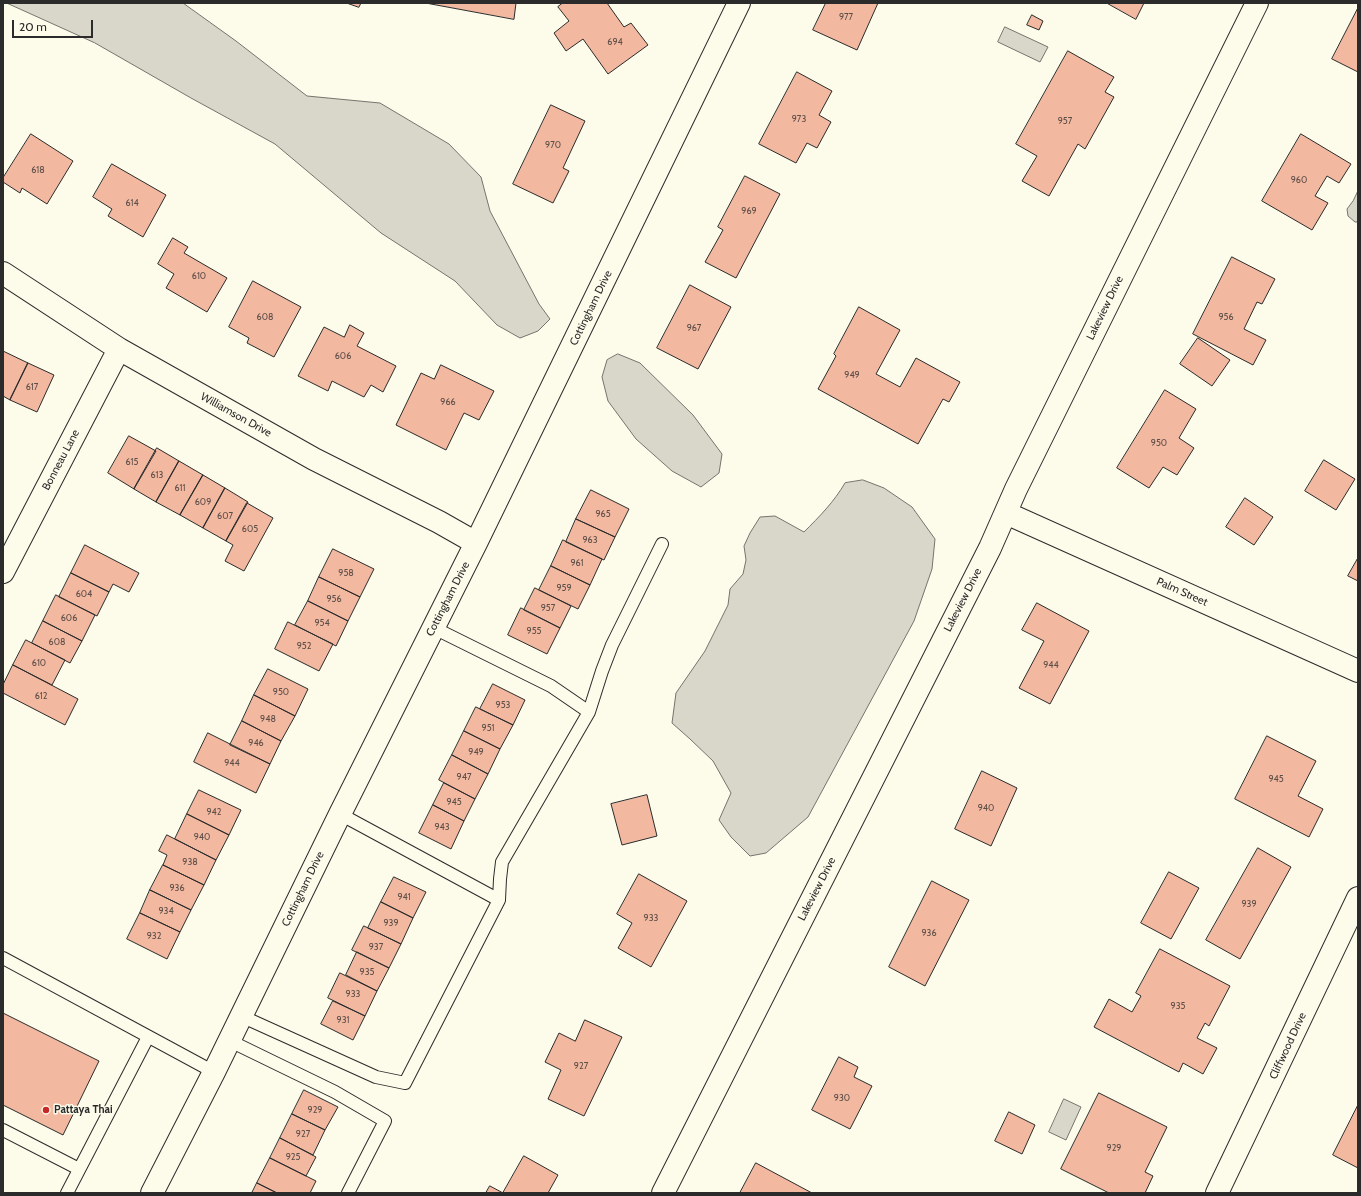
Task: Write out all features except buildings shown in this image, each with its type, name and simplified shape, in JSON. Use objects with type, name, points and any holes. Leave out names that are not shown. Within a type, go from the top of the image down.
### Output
[{"type":"street","name":"Cottingham Drive","points":[[152,1193],[214,1072],[228,1040],[340,814],[476,544],[740,3]]},
{"type":"street","name":"Lakeview Drive","points":[[663,1193],[986,555],[1016,489],[1257,3]]},
{"type":"street","name":"Williamson Drive","points":[[3,272],[119,349],[314,459],[439,522],[476,544]]},
{"type":"street","name":"Bonneau Lane","points":[[3,572],[119,349]]},
{"type":"street","name":"Palm Street","points":[[1006,513],[1358,671]]},
{"type":"street","name":"Cliffwood Drive","points":[[1217,1193],[1358,898]]},
{"type":"lane","points":[[241,1016],[376,1077],[405,1083],[499,900],[502,862],[589,712],[612,645],[662,544]]},
{"type":"lane","points":[[434,628],[551,686],[589,712]]},
{"type":"lane","points":[[340,814],[499,900]]},
{"type":"lane","points":[[3,958],[214,1072]]},
{"type":"lane","points":[[67,1193],[148,1037]]},
{"type":"lane","points":[[228,1040],[335,1092],[385,1121],[348,1193]]},
{"type":"lane","points":[[3,1130],[79,1168]]},
{"type":"shaded area","points":[[7,3],[183,3],[236,41],[307,96],[380,103],[449,144],[481,177],[490,211],[539,304],[550,319],[538,331],[520,338],[497,325],[455,281],[381,233],[275,144],[95,43]]},
{"type":"shaded area","points":[[1005,27],[1048,47],[1040,62],[998,42]]},
{"type":"shaded area","points":[[1358,191],[1358,222],[1355,222],[1348,216],[1347,209]]},
{"type":"shaded area","points":[[618,354],[640,363],[693,415],[722,454],[719,473],[701,487],[672,471],[636,439],[608,401],[602,377],[607,360]]},
{"type":"shaded area","points":[[863,480],[884,488],[912,507],[935,539],[932,569],[914,621],[808,817],[766,853],[750,856],[731,837],[719,820],[731,793],[713,761],[672,723],[676,693],[705,651],[728,605],[730,589],[743,574],[746,560],[744,546],[760,517],[775,516],[804,532],[821,515],[845,483]]},
{"type":"shaded area","points":[[1064,1099],[1081,1107],[1066,1140],[1049,1132]]},
{"type":"place","name":"Pattaya Thai","points":[[46,1110]]}]
